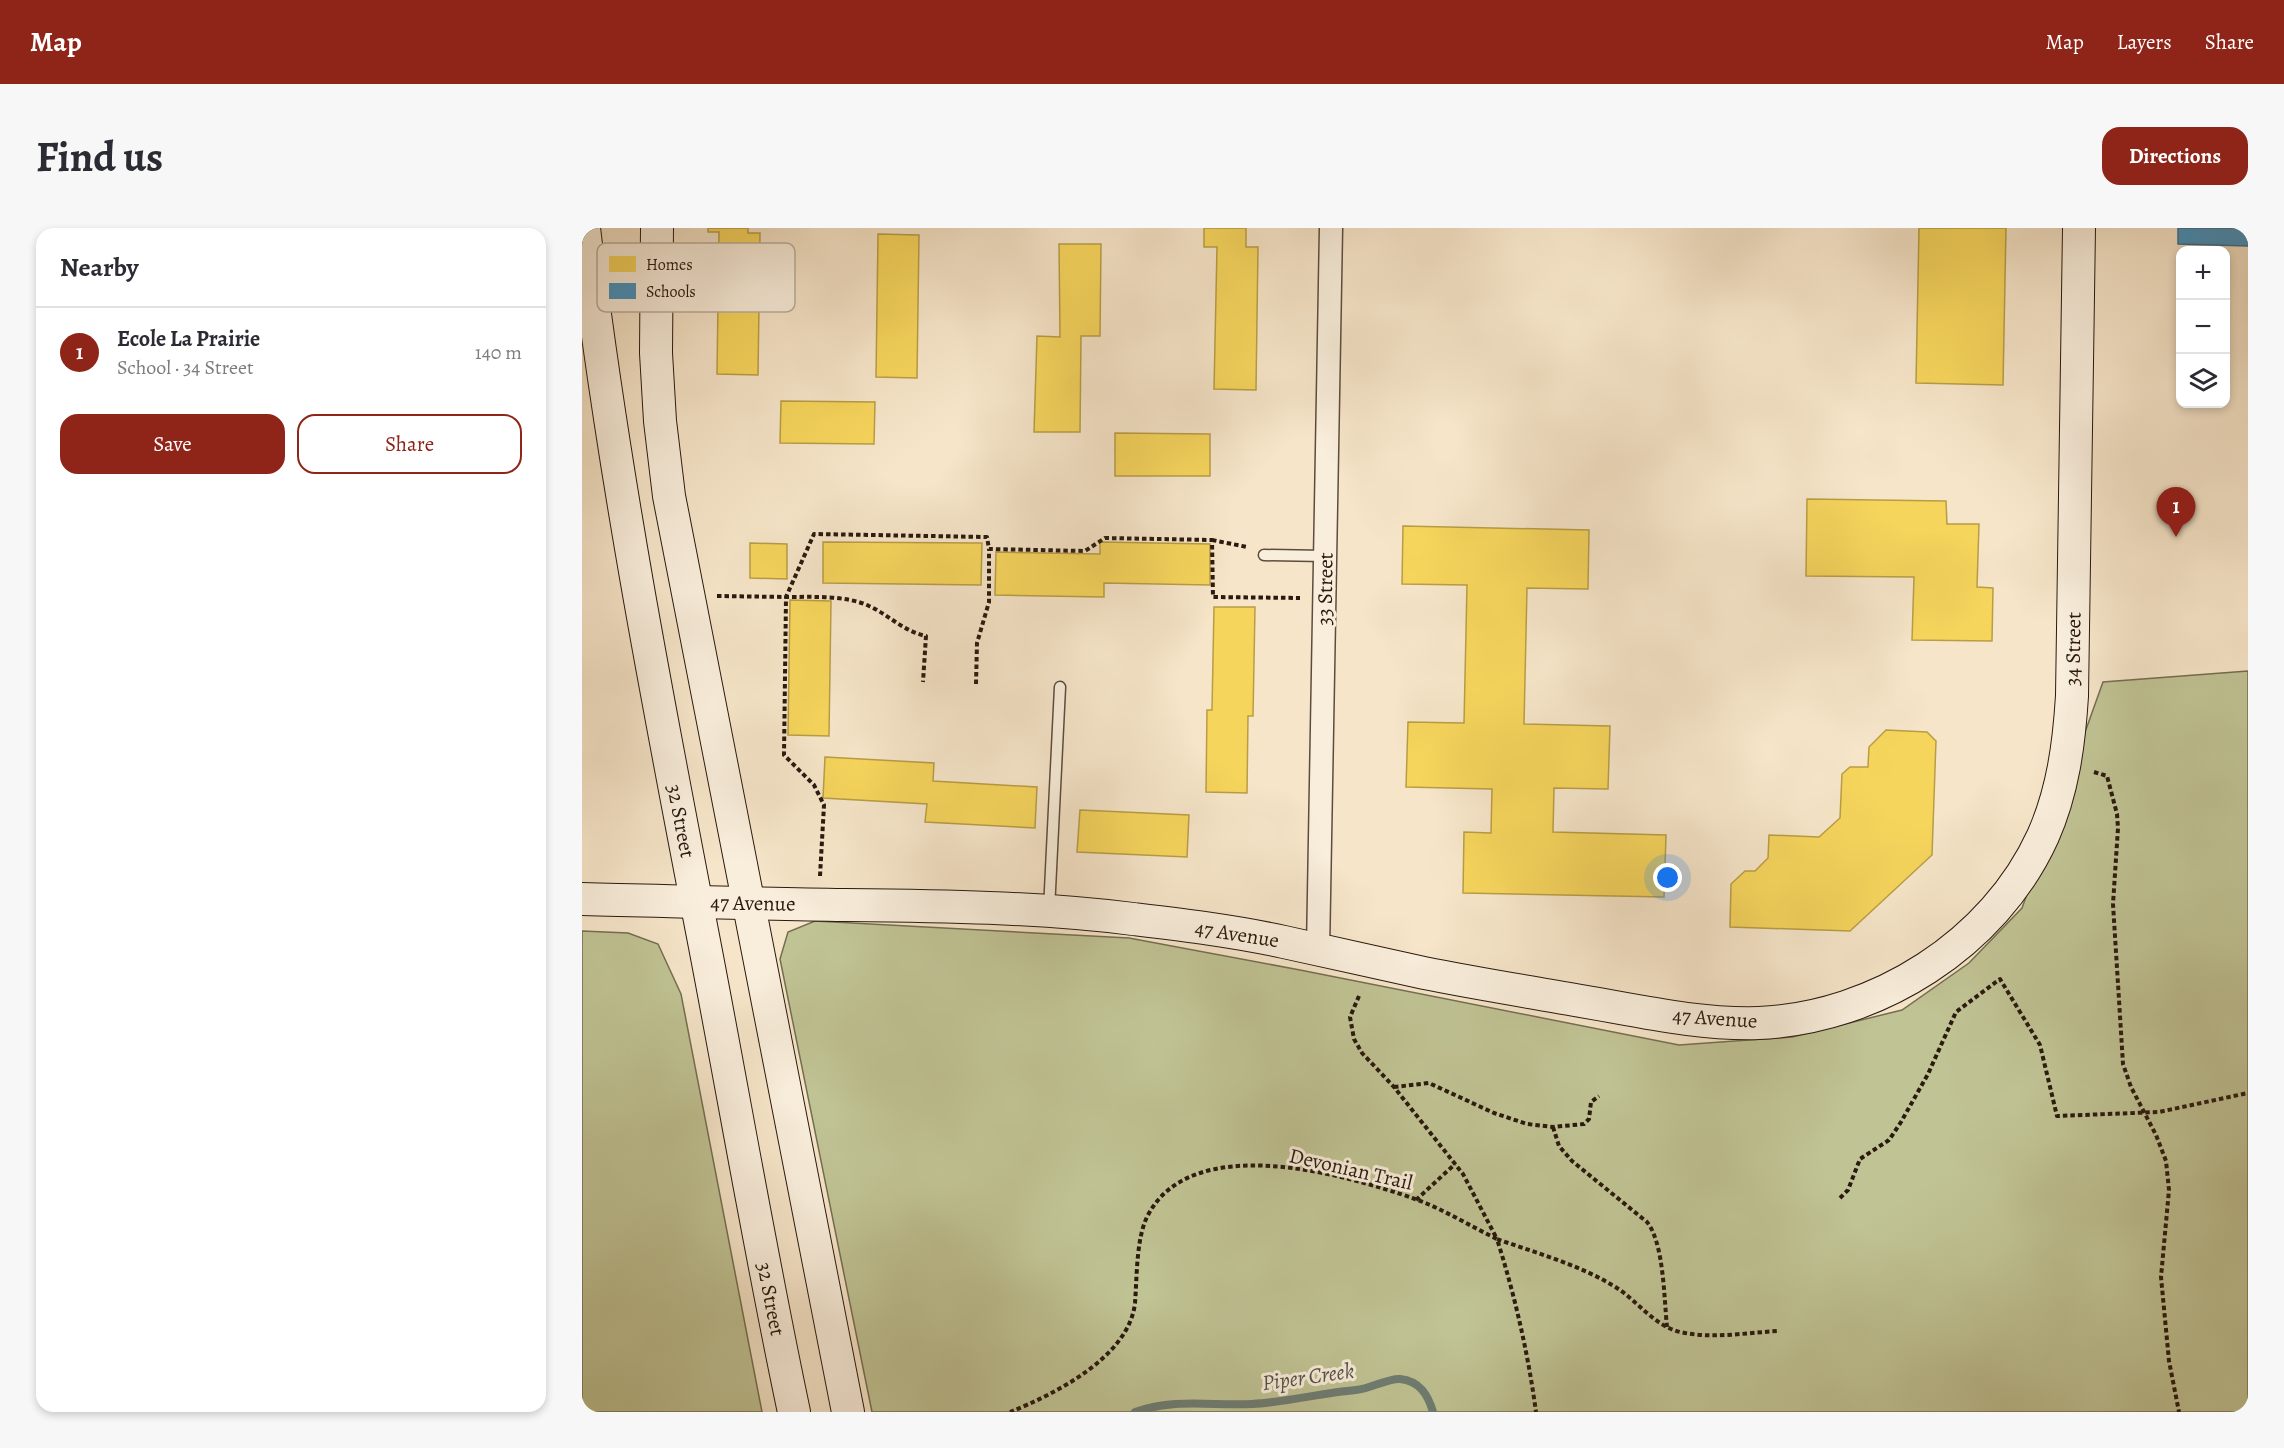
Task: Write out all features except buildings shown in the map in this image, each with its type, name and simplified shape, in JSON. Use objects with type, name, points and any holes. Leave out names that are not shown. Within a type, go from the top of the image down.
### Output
[{"type":"main road","name":"32 Street","points":[[584,228],[598,345],[636,581],[767,1286],[794,1412]]},
{"type":"main road","points":[[657,228],[657,243]]},
{"type":"main road","name":"34 Street","points":[[1881,993],[1931,964],[1962,941],[2002,900],[2023,871],[2042,838],[2066,764],[2072,696],[2079,228]]},
{"type":"main road","points":[[656,312],[660,421],[669,496],[848,1412]]},
{"type":"main road","name":"47 Avenue","points":[[582,899],[1049,910],[1204,928],[1282,941],[1506,988],[1725,1023],[1761,1023],[1803,1018],[1842,1009],[1881,993]]},
{"type":"street","name":"33 Street","points":[[1318,950],[1331,228]]},
{"type":"lane","points":[[1264,555],[1325,556]]},
{"type":"lane","points":[[1049,910],[1060,687]]},
{"type":"path","points":[[820,877],[824,805],[814,784],[784,755],[786,597],[814,534],[987,537],[989,549],[988,602],[977,643],[976,684]]},
{"type":"path","points":[[989,549],[1086,551],[1105,538],[1212,540],[1243,545],[1264,555]]},
{"type":"path","points":[[1212,540],[1213,597],[1300,598]]},
{"type":"path","points":[[714,596],[836,597],[868,605],[911,633],[926,636],[922,682]]},
{"type":"path","points":[[2066,764],[2107,777],[2117,814],[2113,904],[2119,981],[2120,1040],[2123,1064],[2131,1087],[2156,1135],[2166,1161],[2169,1190],[2161,1277],[2169,1361],[2179,1412]]},
{"type":"path","points":[[1840,1198],[1848,1190],[1860,1159],[1889,1140],[1901,1122],[1928,1074],[1956,1012],[2000,979],[2040,1045],[2057,1116],[2159,1112],[2248,1093]]},
{"type":"path","points":[[1359,996],[1350,1017],[1354,1040],[1362,1053],[1394,1087],[1455,1164],[1475,1195],[1497,1239],[1529,1362],[1536,1412]]},
{"type":"path","points":[[1394,1087],[1429,1083],[1512,1119],[1553,1127],[1584,1124],[1589,1119],[1591,1102],[1599,1096]]},
{"type":"path","points":[[1553,1127],[1559,1146],[1572,1161],[1647,1222],[1654,1231],[1659,1251],[1667,1327],[1694,1334],[1777,1331]]},
{"type":"path","points":[[1416,1200],[1455,1164]]},
{"type":"path","name":"Devonian Trail","points":[[1010,1412],[1043,1399],[1082,1374],[1103,1358],[1122,1337],[1134,1306],[1141,1236],[1145,1220],[1167,1190],[1191,1176],[1216,1167],[1269,1166],[1313,1172],[1416,1200],[1497,1239],[1589,1272],[1635,1301],[1647,1314],[1667,1327]]},
{"type":"green space","points":[[2248,671],[2248,1412],[872,1412],[780,959],[788,932],[815,921],[1129,938],[1679,1045],[1792,1037],[1902,1010],[1969,963],[2022,908],[2103,682]]},
{"type":"green space","points":[[582,931],[628,933],[658,944],[681,994],[762,1412],[582,1412]]},
{"type":"waterway","name":"Piper Creek","points":[[1135,1412],[1165,1405],[1252,1404],[1279,1401],[1361,1389],[1400,1379],[1418,1386],[1429,1400],[1433,1412]]},
{"type":"place","name":"Ecole La Prairie","points":[[2176,537]]}]
